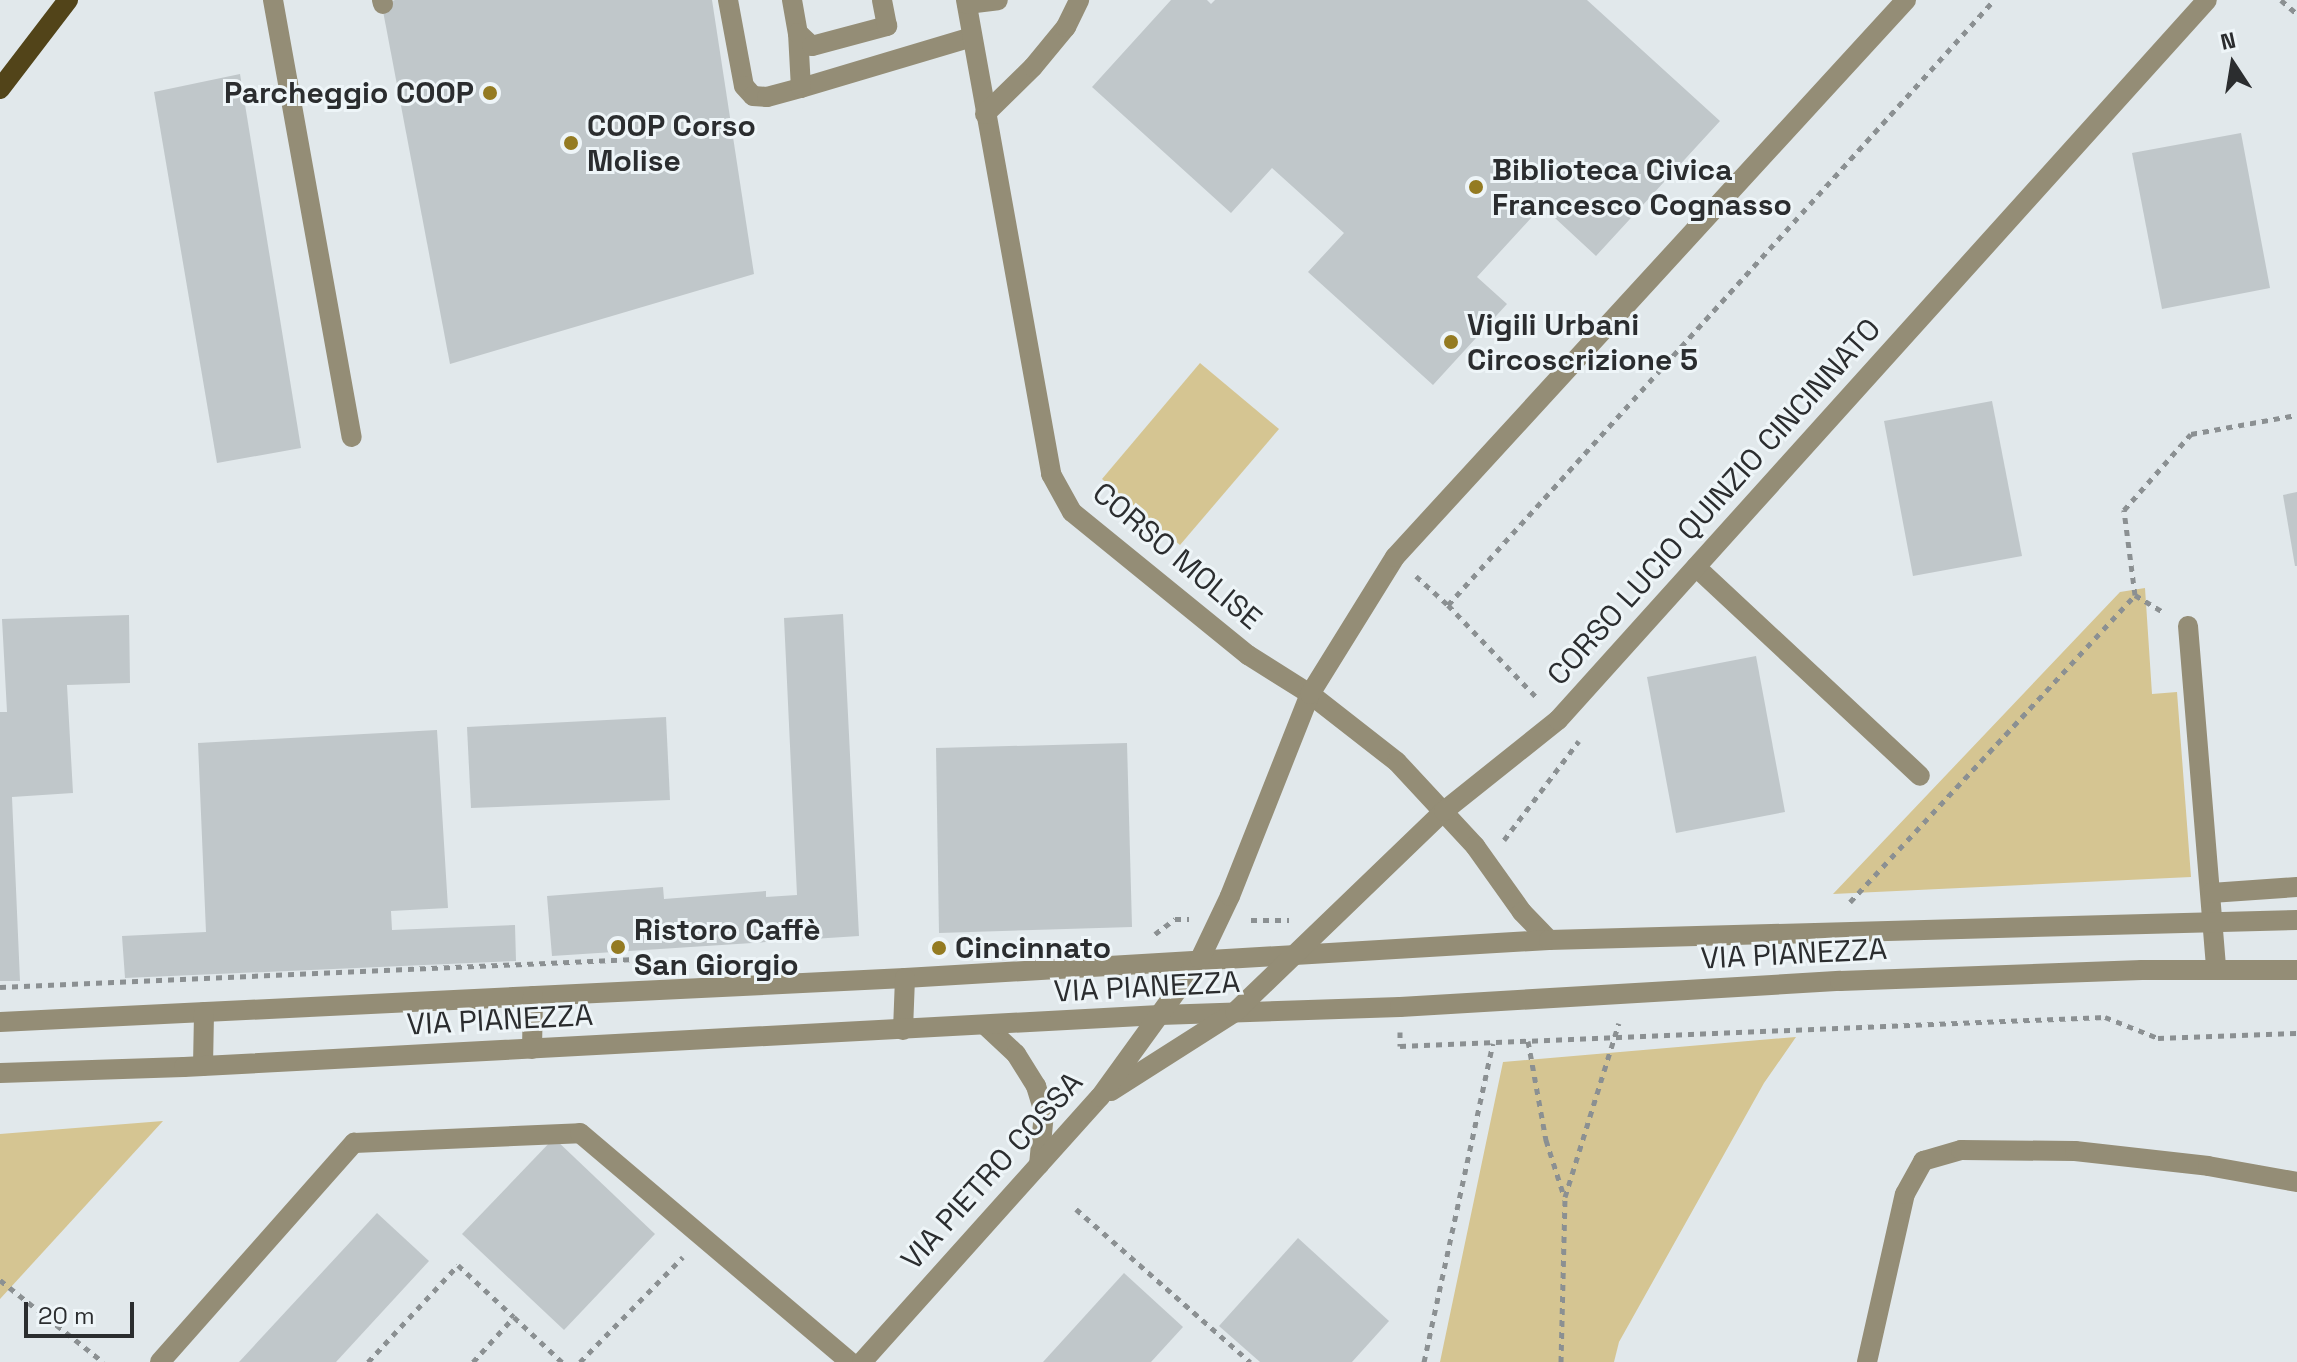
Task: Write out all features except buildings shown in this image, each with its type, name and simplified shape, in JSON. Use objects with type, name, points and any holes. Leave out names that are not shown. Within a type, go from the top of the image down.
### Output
[{"type":"main road","points":[[0,89],[68,0]]},
{"type":"street","points":[[273,0],[352,437]]},
{"type":"street","points":[[728,0],[747,91],[767,97],[972,37]]},
{"type":"street","points":[[792,0],[798,33],[801,88]]},
{"type":"street","points":[[798,33],[812,46],[887,26],[882,0]]},
{"type":"street","points":[[966,2],[998,0]]},
{"type":"street","points":[[985,114],[1066,27],[1079,0]]},
{"type":"street","points":[[1160,1015],[1200,959],[1220,919],[1310,694],[1395,557],[1906,0]]},
{"type":"street","name":"CORSO LUCIO QUINZIO CINCINNATO","points":[[1100,1097],[1235,1012],[1444,811],[1558,720],[2207,0]]},
{"type":"street","name":"CORSO MOLISE","points":[[966,2],[1051,474],[1072,512],[1248,655],[1310,694],[1397,762],[1475,846],[1522,912],[1549,940]]},
{"type":"street","points":[[1696,567],[1920,776]]},
{"type":"street","points":[[2188,626],[2216,970]]},
{"type":"street","points":[[2211,893],[2297,887]]},
{"type":"street","name":"VIA PIANEZZA","points":[[0,1022],[905,978],[1549,940],[2297,920]]},
{"type":"street","name":"VIA PIANEZZA","points":[[0,1073],[203,1066],[1160,1015],[1400,1007],[1628,991],[2216,970],[2297,970]]},
{"type":"street","points":[[903,1030],[905,978]]},
{"type":"street","points":[[532,1049],[533,996]]},
{"type":"street","points":[[203,1066],[204,1012]]},
{"type":"street","name":"VIA PIETRO COSSA","points":[[862,1362],[1100,1097],[1160,1015]]},
{"type":"street","points":[[986,1026],[1016,1054],[1036,1086],[1044,1113],[1039,1165]]},
{"type":"street","points":[[160,1362],[354,1143],[580,1133],[850,1362]]},
{"type":"street","points":[[1867,1362],[1905,1194],[1923,1161],[1961,1150],[2075,1151],[2208,1166],[2297,1182]]},
{"type":"path","points":[[1448,605],[1994,0]]},
{"type":"path","points":[[2281,0],[2297,14]]},
{"type":"path","points":[[1822,932],[2135,595],[2124,510],[2191,434],[2297,415]]},
{"type":"path","points":[[1395,557],[1448,605],[1494,653]]},
{"type":"path","points":[[1151,937],[1175,919],[1333,920]]},
{"type":"path","points":[[0,987],[647,958]]},
{"type":"path","points":[[1561,1362],[1565,1197],[1628,991]]},
{"type":"path","points":[[2105,1017],[2158,1038],[2297,1033]]},
{"type":"path","points":[[1528,1041],[1546,1140],[1565,1197]]},
{"type":"path","points":[[1424,1362],[1493,1042]]},
{"type":"path","points":[[1076,1209],[1250,1362]]},
{"type":"path","points":[[580,1362],[685,1254]]},
{"type":"path","points":[[368,1362],[458,1265],[562,1362]]},
{"type":"path","points":[[0,1280],[103,1362]]},
{"type":"path","points":[[473,1362],[514,1317]]},
{"type":"shaded area","points":[[1200,363],[1279,429],[1180,545],[1102,479]]},
{"type":"shaded area","points":[[2145,588],[2152,694],[2177,692],[2191,877],[1833,894],[2120,592]]},
{"type":"shaded area","points":[[1796,1037],[1764,1083],[1619,1342],[1614,1362],[1440,1362],[1503,1062]]},
{"type":"shaded area","points":[[163,1121],[0,1299],[0,1134]]},
{"type":"place","name":"Parcheggio COOP","points":[[490,93]]},
{"type":"place","name":"COOP Corso Molise","points":[[571,143]]},
{"type":"place","name":"Biblioteca Civica Francesco Cognasso","points":[[1476,187]]},
{"type":"place","name":"Vigili Urbani Circoscrizione 5","points":[[1451,342]]},
{"type":"place","name":"Ristoro Caffè San Giorgio","points":[[618,947]]},
{"type":"place","name":"Cincinnato","points":[[939,948]]}]
